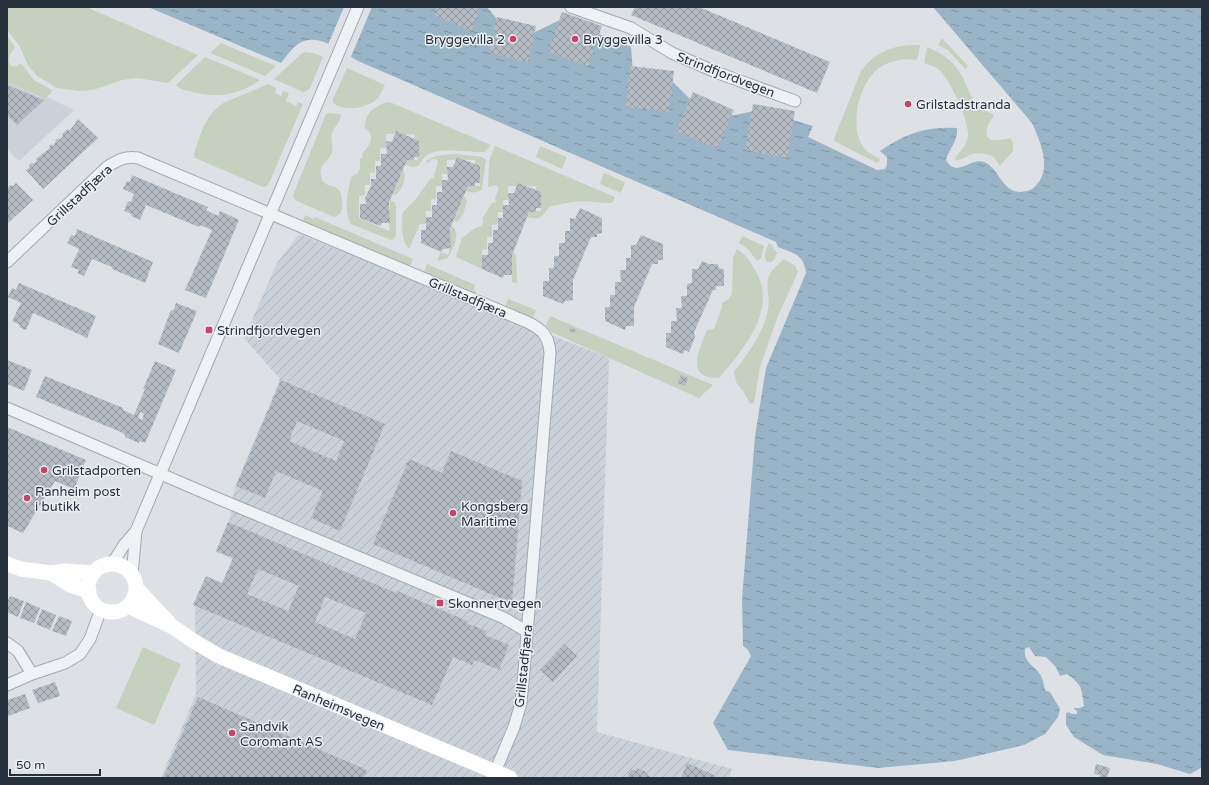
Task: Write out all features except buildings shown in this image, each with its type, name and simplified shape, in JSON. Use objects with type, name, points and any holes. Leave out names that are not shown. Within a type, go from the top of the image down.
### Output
[{"type":"street","points":[[112,564],[124,545],[136,531],[358,7]]},
{"type":"street","name":"Strindfjordvegen","points":[[570,7],[631,28],[672,53],[718,73],[795,101]]},
{"type":"street","name":"Grillstadfjæra","points":[[7,262],[107,167],[122,158],[130,157],[138,158],[527,322],[538,328],[548,339],[550,353],[521,703],[514,727],[495,772]]},
{"type":"street","points":[[7,408],[509,620],[526,631]]},
{"type":"street","points":[[134,582],[124,567],[112,564],[105,566],[94,573],[90,581],[88,591],[92,601],[101,609],[108,612],[122,610],[128,606],[134,598],[136,531]]},
{"type":"street","points":[[7,564],[51,573],[64,571],[94,573]]},
{"type":"street","points":[[51,573],[70,584],[88,591]]},
{"type":"street","name":"Ranheimsvegen","points":[[134,582],[173,627]]},
{"type":"street","name":"Ranheimsvegen","points":[[128,606],[173,627],[195,642],[226,658],[510,778]]},
{"type":"street","points":[[7,686],[32,674],[64,663],[80,654],[90,638],[101,609]]},
{"type":"street","points":[[7,643],[18,651],[32,674]]},
{"type":"shaded area","points":[[7,82],[44,99],[47,97],[74,110],[19,161],[7,149]]},
{"type":"shaded area","points":[[299,234],[609,358],[597,732],[732,769],[729,778],[161,778],[196,694],[195,605],[222,585],[233,559],[216,552],[229,523],[235,487],[280,379],[244,338],[277,263]]},
{"type":"green space","points":[[7,7],[86,7],[198,55],[168,83],[137,78],[122,80],[93,90],[80,91],[57,88],[37,76],[28,65],[19,45],[7,30]]},
{"type":"green space","points":[[7,36],[15,47],[10,56],[9,61],[11,66],[17,66],[21,63],[34,80],[52,90],[45,99],[7,82]]},
{"type":"green space","points":[[942,38],[968,66],[965,69],[948,50],[938,45]]},
{"type":"green space","points":[[221,43],[276,66],[265,76],[210,53]]},
{"type":"green space","points":[[909,45],[920,45],[917,60],[898,60],[879,68],[872,75],[861,94],[856,117],[859,139],[867,151],[879,158],[880,161],[877,163],[834,141],[834,139],[861,71],[871,60],[882,52]]},
{"type":"green space","points":[[927,47],[939,52],[958,69],[972,98],[983,109],[994,115],[987,128],[986,132],[988,138],[996,140],[1011,138],[1013,151],[1000,166],[992,156],[978,153],[956,160],[955,158],[964,146],[968,137],[966,122],[963,112],[948,81],[938,69],[924,63]]},
{"type":"green space","points":[[305,52],[323,57],[310,88],[307,91],[303,92],[274,79],[301,54]]},
{"type":"green space","points":[[205,57],[260,80],[244,89],[218,95],[209,95],[182,89],[176,85]]},
{"type":"green space","points":[[347,68],[385,85],[375,101],[365,106],[354,108],[338,106],[333,103],[333,99]]},
{"type":"green space","points":[[268,84],[276,88],[275,93],[281,96],[283,91],[289,93],[286,101],[296,106],[298,102],[303,104],[267,186],[263,187],[195,158],[194,154],[201,132],[208,118],[213,112],[225,102]]},
{"type":"green space","points":[[387,102],[491,145],[485,152],[439,151],[425,157],[418,166],[413,167],[405,165],[406,160],[418,160],[418,141],[414,139],[415,134],[403,135],[395,131],[394,134],[386,134],[386,148],[380,148],[380,161],[375,161],[375,172],[370,173],[370,185],[365,185],[365,195],[359,196],[359,218],[389,231],[391,200],[395,203],[396,207],[396,235],[394,239],[391,240],[351,224],[347,213],[351,177],[358,173],[360,168],[360,159],[362,158],[362,154],[371,139],[370,132],[365,129],[366,119],[373,109]]},
{"type":"green space","points":[[326,114],[341,114],[331,138],[333,148],[331,155],[322,166],[320,172],[322,180],[326,184],[337,188],[341,195],[342,209],[339,214],[334,217],[297,201],[294,199],[293,195]]},
{"type":"green space","points":[[495,146],[615,197],[613,202],[606,203],[583,201],[566,203],[549,207],[541,217],[532,218],[527,217],[530,212],[541,211],[541,193],[536,191],[536,186],[527,186],[519,183],[517,186],[508,186],[508,200],[503,200],[503,212],[498,212],[498,224],[492,225],[492,237],[487,237],[487,249],[482,250],[482,269],[456,257],[462,238],[475,228],[482,226],[482,219],[492,203],[496,202],[495,198],[499,188],[496,185],[488,187],[489,161]]},
{"type":"green space","points":[[540,146],[567,157],[562,169],[536,157]]},
{"type":"green space","points":[[456,154],[482,157],[486,160],[482,190],[478,192],[466,191],[468,186],[480,186],[480,166],[475,164],[475,160],[466,160],[457,157],[455,160],[447,160],[447,174],[442,174],[442,186],[436,186],[436,199],[431,199],[431,211],[426,211],[426,224],[420,224],[409,249],[404,241],[402,232],[403,212],[416,199],[430,179],[434,178],[438,162],[436,159],[432,159],[428,163],[426,162],[436,156]]},
{"type":"green space","points":[[403,170],[405,176],[404,183],[396,195],[393,195]]},
{"type":"green space","points":[[604,173],[625,182],[621,193],[600,184]]},
{"type":"green space","points":[[464,196],[467,201],[464,212],[457,222],[454,221]]},
{"type":"green space","points":[[305,215],[314,219],[315,217],[413,259],[410,266],[303,221]]},
{"type":"green space","points":[[452,226],[456,233],[454,246],[448,258],[437,261],[441,252],[448,255]]},
{"type":"green space","points":[[742,236],[764,246],[761,258],[759,260],[756,260],[748,249],[739,243]]},
{"type":"green space","points":[[769,243],[777,252],[775,259],[771,262],[767,262],[765,254]]},
{"type":"green space","points":[[737,249],[750,262],[762,286],[763,301],[760,315],[755,329],[747,342],[719,378],[708,377],[701,373],[698,368],[698,354],[707,330],[714,329],[722,303],[729,299],[732,293],[733,258]]},
{"type":"green space","points":[[513,251],[516,256],[517,283],[512,282]]},
{"type":"green space","points":[[783,259],[795,265],[798,272],[778,316],[760,367],[754,403],[750,404],[744,392],[737,384],[734,372],[745,358],[763,326],[768,305],[768,278],[771,272]]},
{"type":"green space","points":[[427,264],[475,285],[473,290],[476,291],[475,294],[424,272]]},
{"type":"green space","points":[[508,299],[536,310],[533,318],[505,307]]},
{"type":"green space","points":[[550,316],[713,385],[699,398],[551,332],[546,325]]},
{"type":"green space","points":[[143,647],[181,664],[154,725],[116,708]]},
{"type":"water","points":[[148,7],[487,7],[501,24],[533,33],[562,19],[631,47],[633,73],[671,80],[692,101],[730,116],[754,111],[783,117],[813,126],[808,137],[877,170],[885,169],[887,165],[887,157],[880,151],[907,135],[936,128],[957,128],[955,141],[946,160],[950,165],[955,168],[959,168],[974,162],[984,162],[992,168],[1004,184],[1016,192],[1021,192],[1034,188],[1041,178],[1044,170],[1041,146],[1032,123],[933,7],[1202,7],[1202,769],[1201,768],[1190,774],[1157,764],[1103,755],[1074,737],[1066,725],[1066,714],[1068,712],[1077,714],[1077,711],[1074,708],[1084,706],[1079,684],[1067,674],[1060,676],[1056,667],[1046,657],[1035,656],[1029,647],[1025,649],[1026,658],[1039,673],[1046,691],[1050,692],[1060,709],[1058,717],[1045,734],[1024,745],[955,761],[878,768],[728,750],[713,723],[751,656],[748,650],[743,646],[742,599],[755,436],[766,368],[806,273],[803,262],[800,258],[793,253],[778,247],[776,242],[358,61],[329,44],[313,40],[305,41],[298,44],[291,50],[281,63]]},
{"type":"pier","points":[[344,7],[372,7],[350,59],[327,47]]},
{"type":"place","name":"Bryggevilla 2","points":[[513,39]]},
{"type":"place","name":"Bryggevilla 3","points":[[575,39]]},
{"type":"place","name":"Grilstadstranda","points":[[908,104]]},
{"type":"place","name":"Strindfjordvegen","points":[[209,330]]},
{"type":"place","name":"Grilstadporten","points":[[44,470]]},
{"type":"place","name":"Ranheim post i butikk","points":[[27,498]]},
{"type":"place","name":"Kongsberg Maritime","points":[[453,513]]},
{"type":"place","name":"Skonnertvegen","points":[[440,603]]},
{"type":"place","name":"Sandvik Coromant AS","points":[[232,733]]}]
